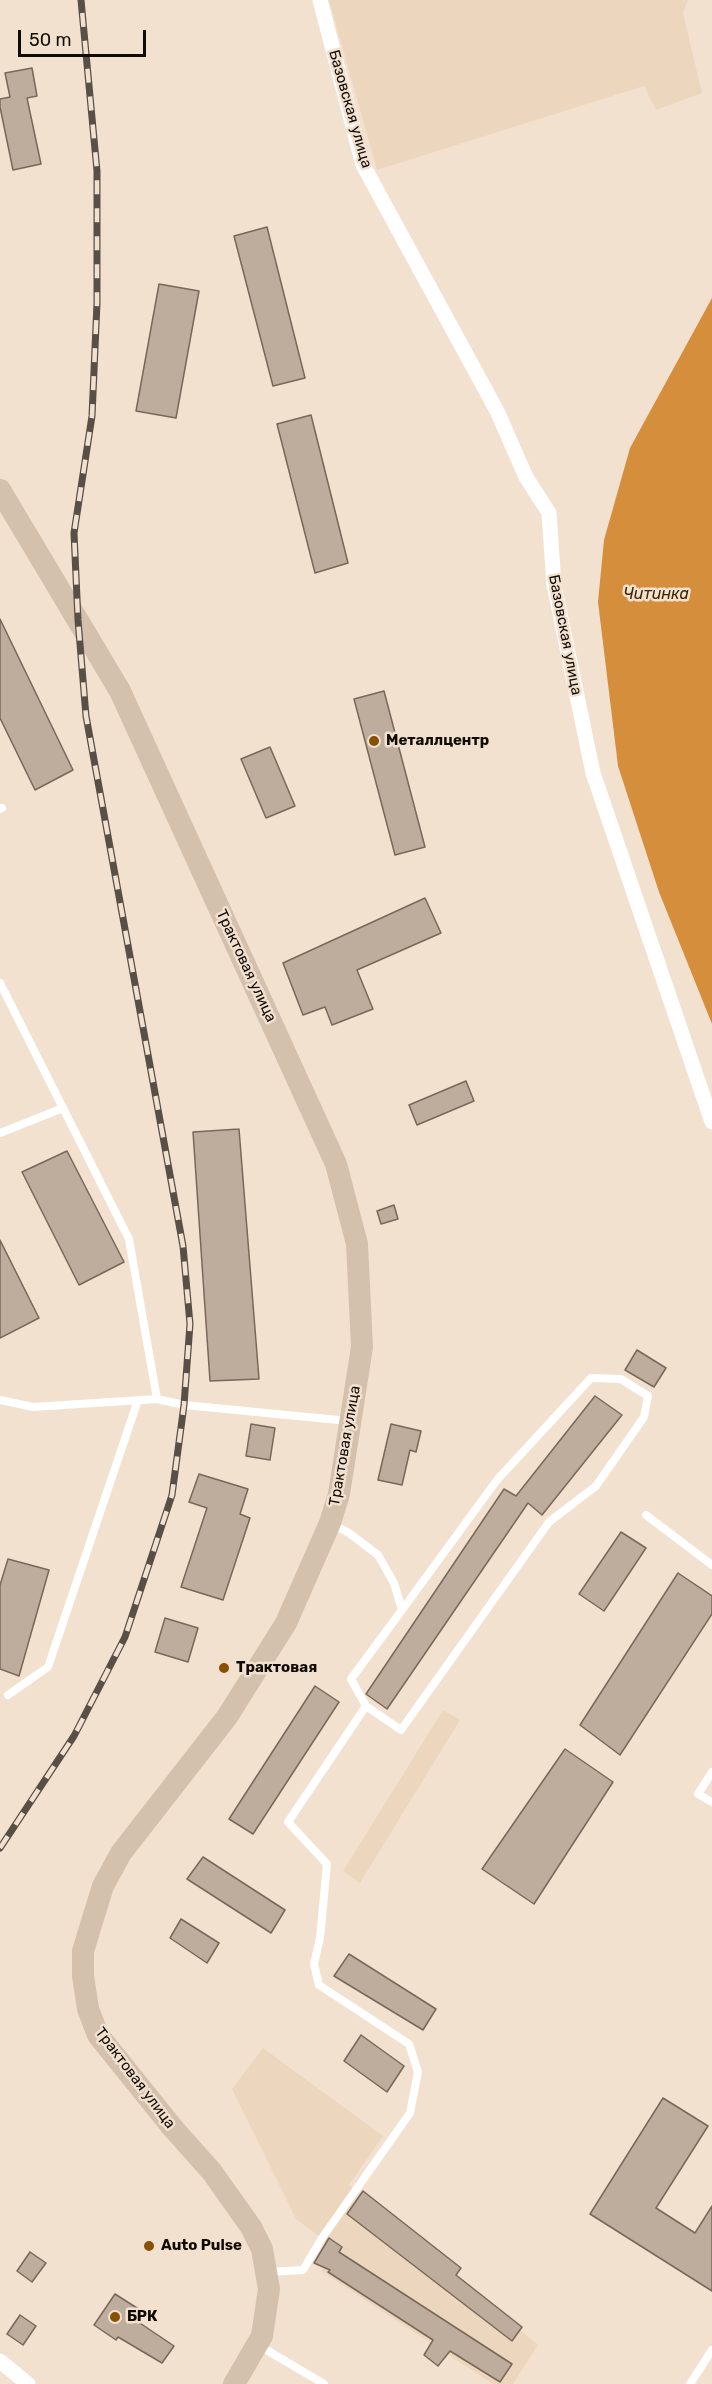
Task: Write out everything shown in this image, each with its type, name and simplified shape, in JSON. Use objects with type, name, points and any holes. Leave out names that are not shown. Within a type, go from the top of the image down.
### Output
[{"type":"main road","name":"Трактовая улица","points":[[0,490],[120,691],[336,1164],[357,1244],[362,1347],[339,1494],[330,1523],[286,1623],[227,1717],[121,1853],[103,1886],[82,1951],[88,2009],[98,2035],[172,2127],[212,2172],[251,2227],[262,2249],[269,2289],[266,2313],[262,2336],[243,2381]]},
{"type":"street","name":"Базовская улица","points":[[320,0],[363,165],[497,411],[526,477],[549,513],[554,585],[593,773],[712,1122]]},
{"type":"street","points":[[0,2361],[28,2384]]},
{"type":"lane","points":[[0,983],[129,1239],[157,1399]]},
{"type":"lane","points":[[0,1133],[63,1108]]},
{"type":"lane","points":[[591,1378],[621,1379],[648,1396],[644,1418],[596,1486],[549,1522],[401,1730],[366,1706],[351,1679],[497,1480],[591,1378]]},
{"type":"lane","points":[[0,1400],[33,1407],[157,1399],[184,1405],[350,1422]]},
{"type":"lane","points":[[8,1695],[48,1667],[138,1400]]},
{"type":"lane","points":[[646,1515],[712,1565]]},
{"type":"lane","points":[[330,1523],[349,1533],[378,1555],[394,1583],[402,1611]]},
{"type":"lane","points":[[267,2272],[303,2270],[322,2238],[410,2113],[418,2072],[409,2044],[319,1985],[314,1964],[320,1938],[327,1864],[288,1822],[366,1706]]},
{"type":"lane","points":[[712,1772],[699,1794],[712,1802]]},
{"type":"lane","points":[[257,2344],[324,2384]]},
{"type":"lane","points":[[690,2384],[712,2350]]},
{"type":"shaded area","points":[[329,0],[688,0],[683,13],[702,93],[656,110],[644,86],[377,170]]},
{"type":"shaded area","points":[[443,1710],[460,1720],[360,1883],[343,1871]]},
{"type":"shaded area","points":[[263,2048],[383,2136],[349,2185],[538,2345],[513,2384],[493,2384],[321,2271],[334,2247],[296,2219],[232,2089]]},
{"type":"water","name":"Читинка","points":[[712,298],[712,1024],[659,892],[618,766],[598,602],[604,540],[630,448]]},
{"type":"building","points":[[32,68],[37,96],[27,98],[41,164],[13,170],[0,99],[10,97],[5,73]]},
{"type":"building","points":[[267,227],[305,378],[273,386],[234,236]]},
{"type":"building","points":[[159,284],[199,291],[176,418],[136,411]]},
{"type":"building","points":[[311,415],[348,563],[315,573],[277,424]]},
{"type":"building","points":[[0,619],[73,770],[35,790],[0,718]]},
{"type":"building","points":[[384,691],[425,847],[395,855],[354,699]]},
{"type":"building","points":[[270,747],[295,806],[266,818],[241,759]]},
{"type":"building","points":[[425,898],[441,933],[357,970],[373,1009],[332,1025],[325,1007],[303,1015],[283,963]]},
{"type":"building","points":[[466,1081],[474,1101],[417,1125],[409,1105]]},
{"type":"building","points":[[239,1129],[259,1379],[210,1381],[193,1132]]},
{"type":"building","points":[[67,1151],[124,1262],[79,1285],[22,1172]]},
{"type":"building","points":[[394,1205],[398,1219],[381,1224],[377,1211]]},
{"type":"building","points":[[0,1240],[39,1318],[0,1338]]},
{"type":"building","points":[[637,1350],[666,1368],[654,1387],[625,1370]]},
{"type":"building","points":[[595,1396],[622,1415],[542,1515],[528,1503],[387,1709],[366,1694],[504,1489],[516,1496]]},
{"type":"building","points":[[251,1424],[275,1428],[270,1460],[246,1456]]},
{"type":"building","points":[[391,1424],[421,1431],[416,1452],[410,1450],[402,1485],[378,1480]]},
{"type":"building","points":[[199,1474],[248,1489],[240,1514],[250,1518],[223,1600],[181,1587],[207,1508],[189,1502]]},
{"type":"building","points":[[621,1532],[646,1548],[604,1611],[579,1594]]},
{"type":"building","points":[[8,1559],[49,1570],[19,1676],[0,1669],[0,1585]]},
{"type":"building","points":[[678,1573],[712,1596],[712,1614],[620,1755],[580,1725]]},
{"type":"building","points":[[165,1618],[198,1628],[188,1662],[155,1652]]},
{"type":"building","points":[[315,1686],[339,1702],[253,1834],[229,1819]]},
{"type":"building","points":[[565,1749],[613,1782],[534,1904],[482,1869]]},
{"type":"building","points":[[203,1857],[285,1910],[271,1933],[187,1879]]},
{"type":"building","points":[[181,1919],[219,1943],[207,1963],[170,1938]]},
{"type":"building","points":[[349,1954],[436,2009],[423,2030],[334,1976]]},
{"type":"building","points":[[361,2035],[404,2066],[387,2092],[344,2061]]},
{"type":"building","points":[[663,2098],[708,2126],[656,2208],[695,2233],[712,2206],[712,2291],[590,2214]]},
{"type":"building","points":[[363,2191],[461,2268],[456,2275],[522,2327],[512,2341],[347,2214]]},
{"type":"building","points":[[329,2238],[342,2247],[339,2252],[512,2364],[500,2382],[450,2351],[438,2366],[424,2355],[433,2340],[328,2272],[330,2270],[314,2263]]},
{"type":"building","points":[[30,2252],[46,2263],[32,2282],[17,2271]]},
{"type":"building","points":[[115,2294],[137,2308],[131,2317],[174,2346],[162,2363],[118,2337],[116,2340],[94,2325]]},
{"type":"building","points":[[20,2315],[36,2326],[23,2345],[7,2334]]},
{"type":"railway","points":[[0,1848],[74,1736],[125,1637],[172,1495],[184,1405],[190,1324],[183,1246],[86,716],[78,620],[74,533],[92,416],[97,303],[97,171],[81,0]]},
{"type":"place","name":"Металлцентр","points":[[374,741]]},
{"type":"place","name":"Трактовая","points":[[224,1668]]},
{"type":"place","name":"Auto Pulse","points":[[149,2246]]},
{"type":"place","name":"БРК","points":[[115,2317]]}]
